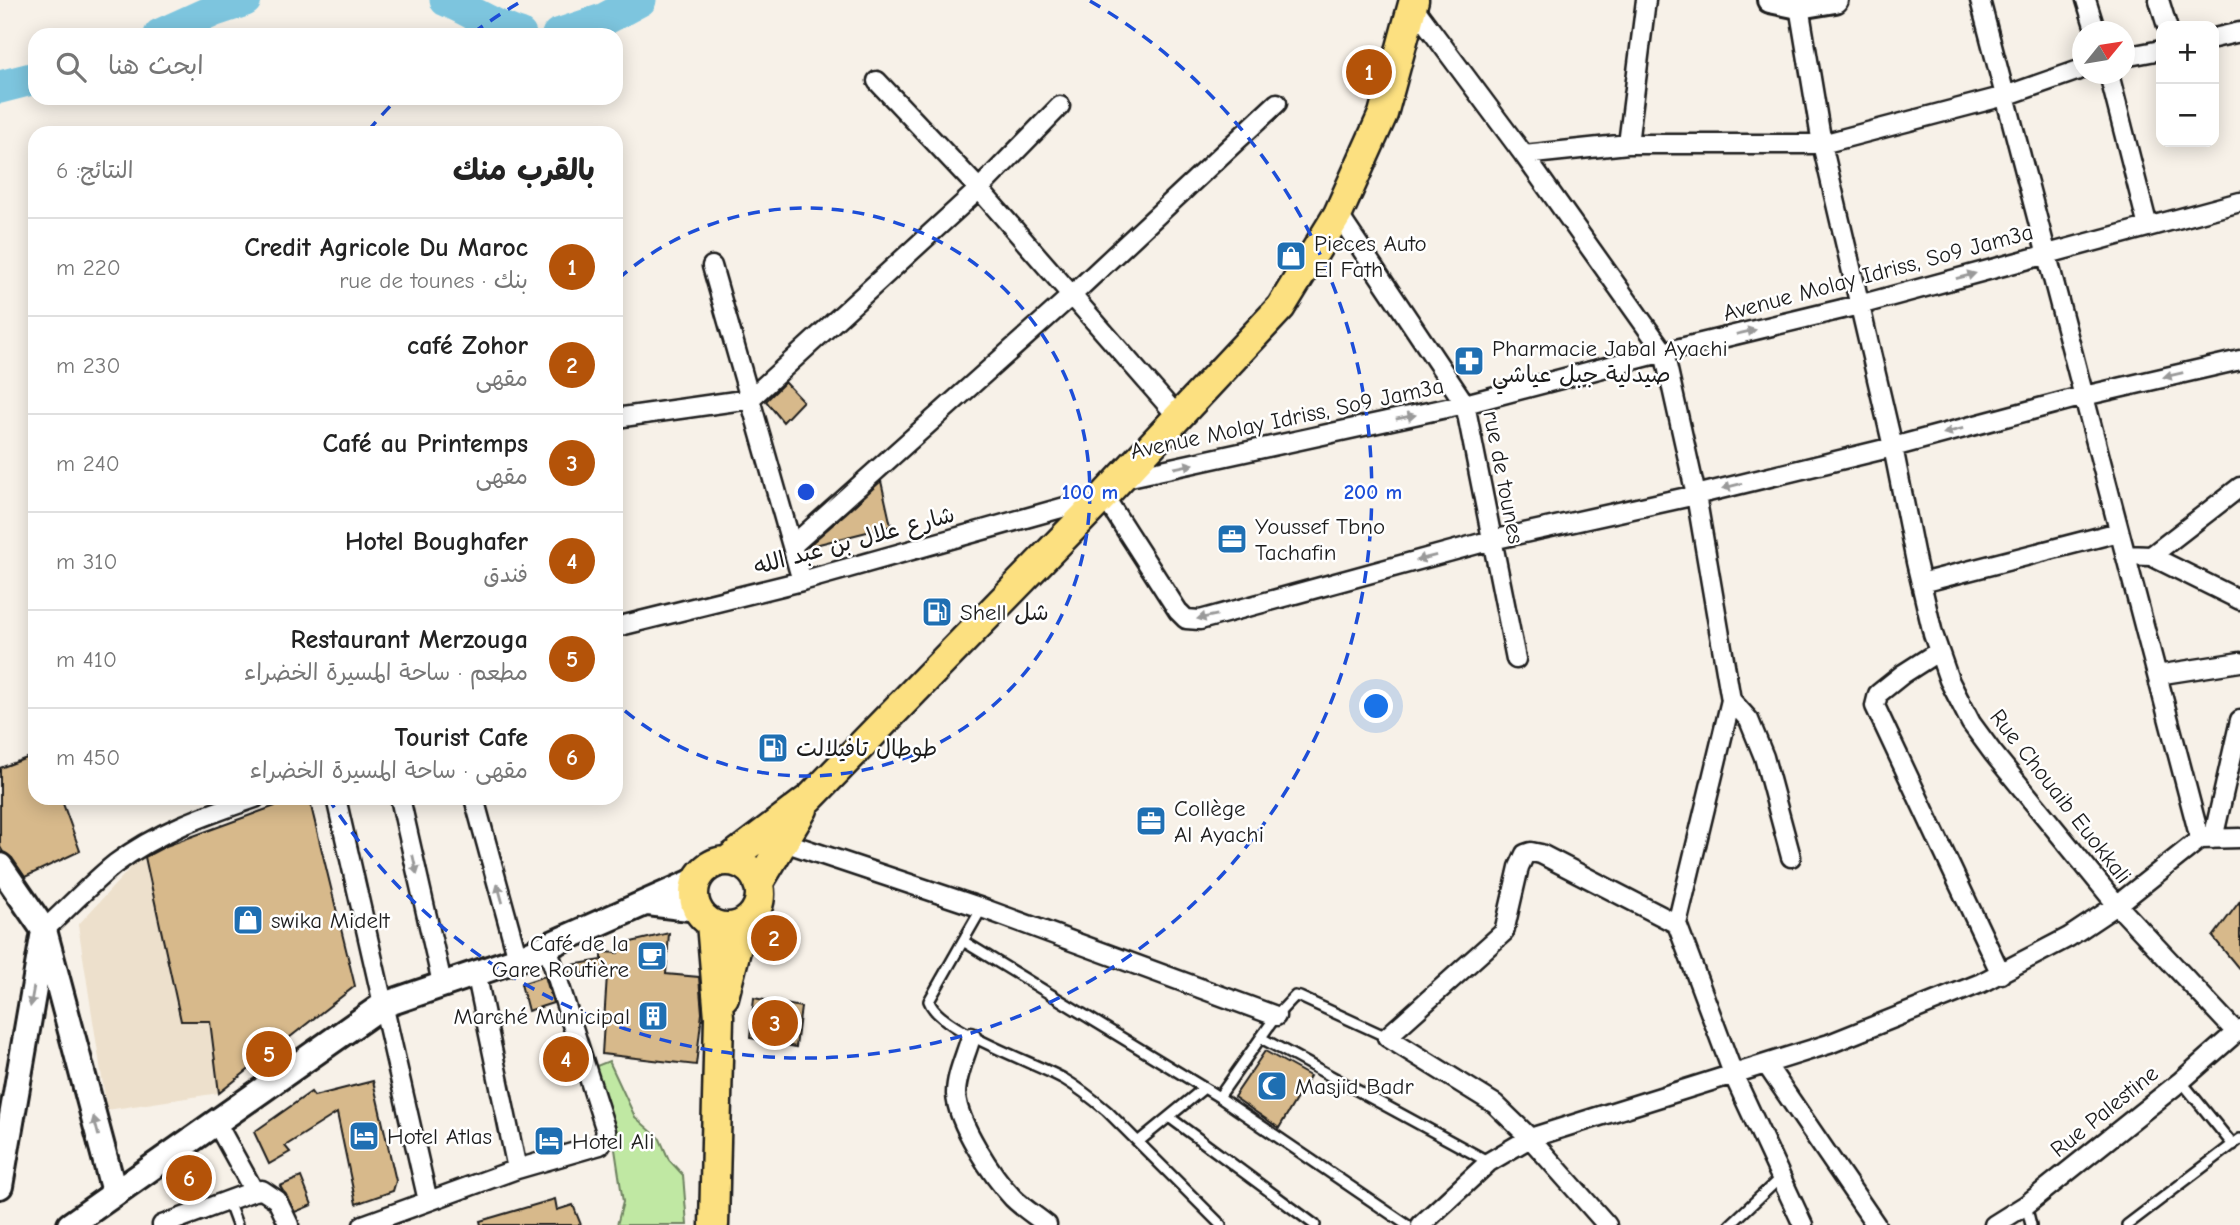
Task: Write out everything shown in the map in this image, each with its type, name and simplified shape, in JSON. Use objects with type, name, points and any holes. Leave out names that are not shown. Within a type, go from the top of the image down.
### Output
[{"type":"main road","points":[[714,1225],[719,1017],[704,916],[694,900],[696,880],[709,866],[727,861],[810,798],[1281,307],[1338,214],[1383,114],[1414,3]]},
{"type":"main road","points":[[758,884],[810,798]]},
{"type":"main road","points":[[704,916],[722,927],[733,927],[752,916],[757,906],[760,895],[758,884],[747,867],[727,861]]},
{"type":"main road","points":[[719,1017],[743,923]]},
{"type":"street","points":[[1628,144],[1646,0]]},
{"type":"street","points":[[1770,0],[1799,6],[1835,0]]},
{"type":"street","points":[[1980,0],[2157,675],[2207,839]]},
{"type":"street","points":[[2085,0],[2092,21]]},
{"type":"street","points":[[2159,0],[2165,21]]},
{"type":"street","points":[[1414,3],[1664,352],[1696,495],[1731,700],[1676,924],[1734,1076],[1803,1225]]},
{"type":"street","name":"Rue Chouaib Euokkali","points":[[1799,6],[1822,144],[1893,447],[1921,583],[1949,680],[1971,723],[2116,905],[2238,1031]]},
{"type":"street","points":[[2219,37],[2240,33]]},
{"type":"street","points":[[2135,55],[2156,51]]},
{"type":"street","points":[[1524,155],[1628,144],[1822,144],[2005,96],[2072,73]]},
{"type":"street","points":[[877,81],[979,189],[1178,417]]},
{"type":"street","points":[[2111,84],[2147,227]]},
{"type":"street","points":[[792,546],[1072,296],[1277,103]]},
{"type":"street","points":[[623,417],[750,399],[979,189],[1060,106]]},
{"type":"street","name":"Avenue Molay Idriss, So9 Jam3a","points":[[1110,488],[1465,404],[1859,305],[2240,202]]},
{"type":"street","name":"rue de tounes","points":[[1338,214],[1465,404],[1516,659]]},
{"type":"street","points":[[712,266],[802,581]]},
{"type":"street","points":[[1110,488],[1178,611],[1186,619],[1200,620],[1492,540],[1696,495],[1893,447],[2084,396],[2240,360]]},
{"type":"street","points":[[2151,556],[2240,487]]},
{"type":"street","name":"شارع علال بن عبد الله","points":[[623,625],[802,581],[1110,488]]},
{"type":"street","points":[[1921,583],[2119,532]]},
{"type":"street","points":[[2125,555],[2151,556],[2240,600]]},
{"type":"street","points":[[1939,652],[1903,674],[1878,694],[1875,706],[2001,974]]},
{"type":"street","points":[[2157,675],[2240,662]]},
{"type":"street","points":[[1731,700],[1749,720],[1764,757],[1791,857]]},
{"type":"street","points":[[2207,839],[2240,722]]},
{"type":"street","points":[[0,1186],[44,930],[94,881],[150,840],[235,805]]},
{"type":"street","points":[[338,805],[428,1201]]},
{"type":"street","points":[[402,805],[442,984]]},
{"type":"street","points":[[476,805],[518,959]]},
{"type":"street","points":[[1421,1225],[1489,1163],[1530,1138],[1734,1076],[1878,1025],[2001,974],[2069,937],[2207,839],[2240,838]]},
{"type":"street","points":[[784,842],[982,908],[1276,1016]]},
{"type":"street","points":[[1607,1225],[1530,1138],[1495,1104],[1387,1037],[1504,932],[1519,867],[1525,854],[1541,854],[1676,924]]},
{"type":"street","points":[[0,866],[44,930],[114,1192]]},
{"type":"street","points":[[79,1223],[114,1192],[217,1124],[383,1005],[518,959],[696,880]]},
{"type":"street","points":[[647,902],[704,916]]},
{"type":"street","points":[[364,1225],[517,1169],[600,1144],[604,1139],[606,1131],[547,946]]},
{"type":"street","points":[[476,972],[517,1169]]},
{"type":"street","name":"Rue Palestine","points":[[1994,1225],[2026,1205],[2181,1081],[2238,1031]]},
{"type":"street","points":[[971,1037],[956,1094],[960,1116],[984,1159],[1013,1198],[1047,1225]]},
{"type":"street","points":[[1766,1064],[1876,1225]]},
{"type":"street","points":[[217,1124],[254,1191]]},
{"type":"street","points":[[162,1225],[262,1190],[270,1194],[287,1219]]},
{"type":"lane","points":[[982,908],[929,1001],[936,1013],[971,1037],[1063,1079],[1097,1103],[1221,1225]]},
{"type":"lane","points":[[963,941],[1204,1087],[1407,1225]]},
{"type":"lane","points":[[1219,1097],[1276,1016],[1295,996],[1387,1037]]},
{"type":"lane","points":[[1261,1038],[1489,1163]]},
{"type":"lane","points":[[2127,1225],[2236,1142],[2181,1081]]},
{"type":"lane","points":[[1138,1142],[1204,1087]]},
{"type":"lane","points":[[1169,1116],[1315,1225]]},
{"type":"lane","points":[[1730,1225],[1780,1178]]},
{"type":"lane","points":[[228,1201],[237,1225]]},
{"type":"lane","points":[[2026,1205],[2031,1225]]},
{"type":"shaded area","points":[[144,853],[180,1020],[210,1021],[219,1093],[107,1110],[78,925]]},
{"type":"green space","points":[[609,1061],[635,1117],[660,1139],[669,1160],[683,1175],[687,1225],[617,1225],[623,1202],[610,1116],[594,1067]]},
{"type":"building","points":[[785,382],[803,401],[783,422],[766,401]]},
{"type":"building","points":[[881,481],[891,526],[807,547],[846,513]]},
{"type":"building","points":[[28,758],[28,805],[64,805],[80,851],[25,877],[12,858],[0,847],[0,768]]},
{"type":"building","name":"swika Midelt","points":[[278,805],[311,805],[355,986],[219,1093],[210,1021],[181,1021],[145,857],[166,846]]},
{"type":"building","points":[[2240,901],[2240,970],[2213,937]]},
{"type":"building","points":[[759,921],[789,928],[787,950],[759,947]]},
{"type":"building","name":"Marché Municipal","points":[[669,933],[666,974],[699,977],[702,1013],[696,1065],[602,1054],[607,975],[567,972],[565,966],[602,960],[602,952],[618,953],[619,946]]},
{"type":"building","points":[[545,976],[553,1003],[528,1011],[521,984]]},
{"type":"building","points":[[754,998],[801,1007],[796,1047],[750,1038]]},
{"type":"building","name":"Masjid Badr","points":[[1265,1051],[1310,1076],[1279,1128],[1234,1097]]},
{"type":"building","name":"Hotel Atlas","points":[[373,1081],[396,1181],[393,1191],[356,1204],[337,1113],[285,1146],[290,1152],[269,1164],[254,1132],[311,1092],[314,1096]]},
{"type":"building","points":[[301,1177],[312,1205],[295,1212],[280,1186]]},
{"type":"building","points":[[555,1199],[557,1210],[573,1205],[581,1225],[481,1225],[480,1221]]},
{"type":"waterway","points":[[175,28],[245,0]]},
{"type":"waterway","points":[[446,0],[501,28]]},
{"type":"waterway","points":[[579,28],[603,20],[640,0]]},
{"type":"waterway","points":[[0,87],[28,80]]},
{"type":"place","name":"Credit Agricole Du Maroc","points":[[1369,72]]},
{"type":"place","name":"Pieces Auto El Fath","points":[[1291,256]]},
{"type":"place","name":"Pharmacie Jabal Ayachi صيدلية جبل عياشي","points":[[1469,361]]},
{"type":"place","name":"Youssef Tbno Tachafin","points":[[1232,539]]},
{"type":"place","name":"Shell شل","points":[[937,612]]},
{"type":"place","name":"طوطال تافيلالت","points":[[773,748]]},
{"type":"place","name":"Collège Al Ayachi","points":[[1151,821]]},
{"type":"place","name":"swika Midelt","points":[[248,920]]},
{"type":"place","name":"café Zohor","points":[[774,938]]},
{"type":"place","name":"Café de la Gare Routière","points":[[652,956]]},
{"type":"place","name":"Marché Municipal","points":[[653,1016]]},
{"type":"place","name":"Café au Printemps","points":[[775,1023]]},
{"type":"place","name":"Restaurant Merzouga","points":[[269,1054]]},
{"type":"place","name":"Hotel Boughafer","points":[[566,1059]]},
{"type":"place","name":"Masjid Badr","points":[[1272,1086]]},
{"type":"place","name":"Hotel Atlas","points":[[364,1136]]},
{"type":"place","name":"Hotel Ali","points":[[549,1141]]},
{"type":"place","name":"Tourist Cafe","points":[[189,1178]]}]
